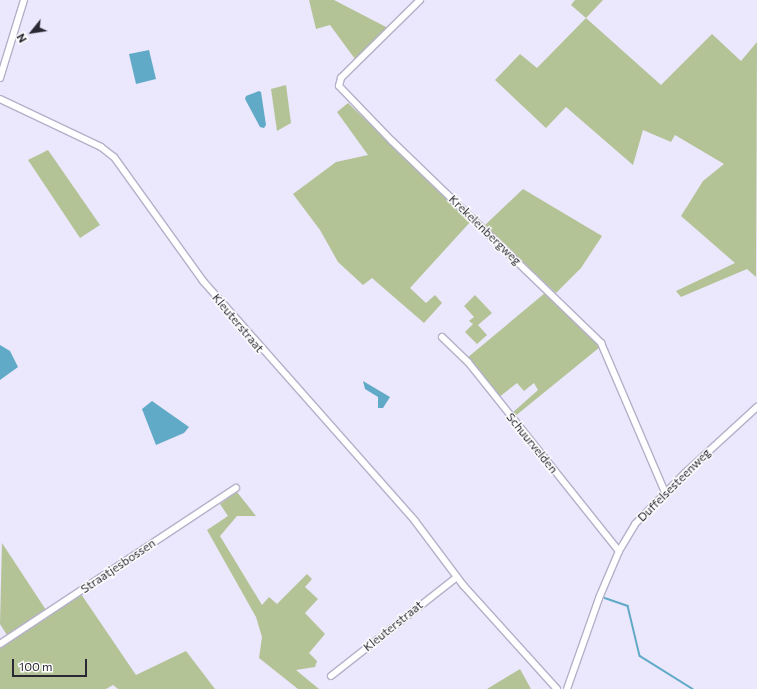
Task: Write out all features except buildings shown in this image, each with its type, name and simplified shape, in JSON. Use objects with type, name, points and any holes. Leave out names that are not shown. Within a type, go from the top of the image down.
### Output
[{"type":"street","points":[[0,78],[24,0]]},
{"type":"street","name":"Krekelenbergweg","points":[[420,0],[341,78],[339,86],[392,141],[601,343],[665,492]]},
{"type":"street","name":"Kleuterstraat","points":[[0,99],[101,147],[114,157],[203,281],[268,358],[415,522],[457,577],[557,689]]},
{"type":"street","name":"Schuurvelden","points":[[442,337],[468,362],[619,551]]},
{"type":"street","name":"Duffelsesteenweg","points":[[567,689],[619,551],[635,524],[665,492],[757,407]]},
{"type":"street","name":"Straatjesbossen","points":[[0,644],[236,488]]},
{"type":"street","name":"Kleuterstraat","points":[[331,676],[457,577]]},
{"type":"green space","points":[[309,0],[334,0],[388,28],[355,59],[330,25],[316,29]]},
{"type":"green space","points":[[575,0],[603,0],[586,18],[571,5]]},
{"type":"green space","points":[[586,18],[661,85],[712,34],[741,61],[757,42],[756,277],[747,269],[681,297],[676,291],[735,263],[681,216],[703,181],[724,164],[675,135],[671,142],[643,130],[633,165],[566,107],[546,128],[495,80],[520,54],[537,68]]},
{"type":"green space","points":[[286,85],[291,123],[277,131],[271,89]]},
{"type":"green space","points":[[348,103],[472,220],[410,288],[426,303],[435,295],[442,303],[424,323],[372,278],[363,285],[338,262],[320,230],[293,194],[336,162],[368,155],[337,112]]},
{"type":"green space","points":[[48,150],[100,225],[80,238],[28,160]]},
{"type":"green space","points":[[523,189],[602,236],[581,268],[556,293],[484,226]]},
{"type":"green space","points":[[545,293],[600,347],[514,417],[511,414],[538,390],[534,383],[524,391],[517,383],[498,398],[467,358]]},
{"type":"green space","points":[[475,295],[492,313],[478,325],[487,335],[477,344],[465,332],[473,324],[469,321],[474,317],[464,306]]},
{"type":"green space","points":[[237,492],[256,516],[237,516],[220,536],[262,605],[269,597],[277,604],[307,574],[312,579],[305,587],[318,599],[305,613],[325,634],[309,653],[317,661],[315,667],[296,670],[319,689],[298,689],[259,658],[262,637],[256,617],[207,530],[228,516],[220,504]]},
{"type":"green space","points":[[2,543],[46,610],[7,635],[0,624]]},
{"type":"green space","points":[[81,594],[136,675],[186,651],[215,689],[118,689],[113,685],[106,689],[0,689],[0,648]]},
{"type":"green space","points":[[520,669],[531,689],[487,689]]},
{"type":"water","points":[[149,50],[156,79],[136,84],[129,54]]},
{"type":"water","points":[[259,91],[261,92],[266,125],[264,128],[260,127],[245,99],[246,96]]},
{"type":"water","points":[[0,345],[10,351],[18,367],[0,380]]},
{"type":"water","points":[[363,381],[390,397],[383,408],[378,408],[378,397],[365,389]]},
{"type":"water","points":[[152,401],[189,427],[184,433],[156,445],[142,409]]},
{"type":"waterway","points":[[605,598],[628,606],[640,656],[693,689]]}]
